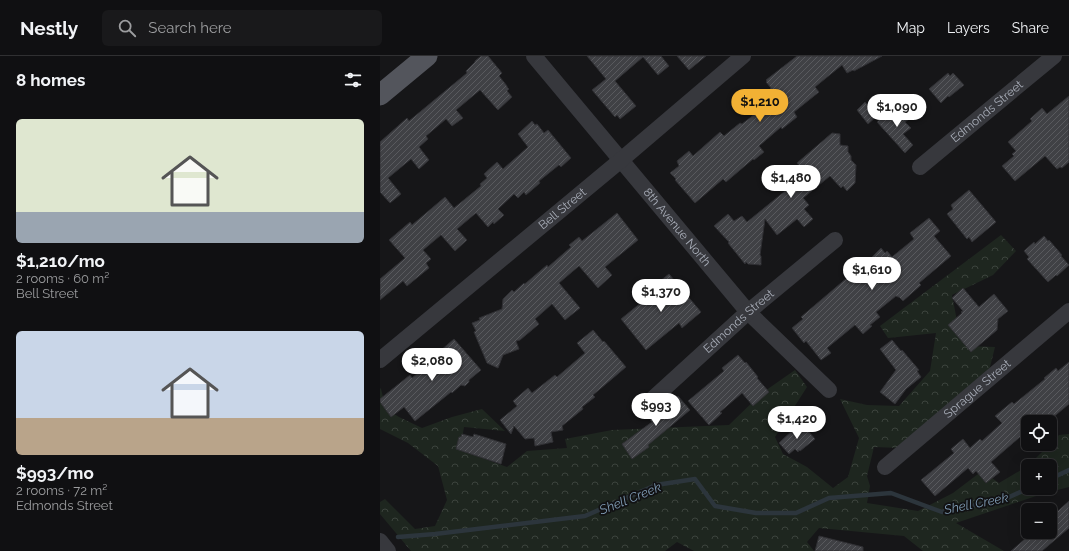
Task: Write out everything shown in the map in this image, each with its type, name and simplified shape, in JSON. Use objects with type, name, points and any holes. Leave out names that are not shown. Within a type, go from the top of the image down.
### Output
[{"type":"main road","points":[[380,95],[427,56]]},
{"type":"street","name":"8th Avenue North","points":[[534,56],[748,312],[829,390]]},
{"type":"street","name":"Bell Street","points":[[380,360],[621,160],[743,56]]},
{"type":"street","name":"Edmonds Street","points":[[920,167],[1054,56]]},
{"type":"street","name":"Edmonds Street","points":[[646,405],[748,312],[835,240]]},
{"type":"street","name":"Sprague Street","points":[[885,467],[1069,311]]},
{"type":"street","points":[[380,541],[388,551]]},
{"type":"green space","points":[[1001,235],[1016,251],[993,275],[952,295],[958,326],[968,346],[995,347],[989,371],[900,448],[874,447],[867,476],[870,486],[867,503],[918,511],[953,493],[982,471],[999,483],[1021,470],[1021,495],[1039,495],[956,523],[1004,551],[923,551],[904,536],[819,528],[807,542],[814,551],[694,551],[677,542],[665,551],[411,551],[380,514],[380,502],[385,499],[415,529],[435,526],[447,500],[438,466],[408,443],[380,429],[380,388],[386,409],[422,428],[452,417],[482,409],[505,431],[464,427],[460,450],[507,467],[527,451],[567,448],[565,439],[612,430],[729,425],[762,393],[795,370],[807,387],[775,437],[783,454],[807,467],[833,488],[848,477],[859,438],[840,399],[867,405],[899,406],[930,371],[936,333],[888,338],[880,326]]},
{"type":"green space","points":[[1069,434],[1069,487],[1057,490],[1057,459],[1035,459],[1043,451],[1057,451],[1057,437],[1059,435]]},
{"type":"building","points":[[481,56],[488,56],[502,73],[499,76],[509,89],[507,91],[512,97],[498,110],[480,90],[456,110],[463,118],[452,126],[446,119],[426,136],[428,139],[419,147],[429,160],[419,169],[411,159],[388,178],[401,194],[390,203],[380,192],[380,142],[407,118],[409,121],[467,73],[466,71]]},
{"type":"building","points":[[587,56],[661,56],[669,66],[658,75],[643,57],[615,81],[636,106],[620,119],[617,115],[615,117],[592,90],[606,79]]},
{"type":"building","points":[[677,56],[706,56],[689,70]]},
{"type":"building","points":[[797,56],[882,56],[854,71],[853,70],[847,73],[842,65],[815,87],[819,92],[794,112],[797,117],[782,129],[781,127],[759,146],[764,152],[754,160],[753,159],[726,182],[723,179],[695,203],[670,173],[679,166],[677,161],[689,151],[693,156],[720,132],[724,136],[764,107],[760,102],[772,92],[766,80]]},
{"type":"building","points":[[948,73],[950,76],[953,73],[964,85],[941,103],[929,89]]},
{"type":"building","points":[[1069,96],[1069,162],[1062,168],[1060,167],[1057,169],[1045,156],[1015,181],[1002,166],[1014,156],[1012,154],[1016,151],[1008,142],[1032,121],[1030,119],[1042,108],[1047,114]]},
{"type":"building","points":[[865,102],[877,116],[868,124],[857,110]]},
{"type":"building","points":[[899,107],[909,119],[905,122],[911,128],[903,134],[913,145],[905,153],[877,122],[891,109],[893,112]]},
{"type":"building","points":[[532,121],[535,125],[537,124],[544,133],[548,130],[571,158],[561,167],[559,165],[539,181],[540,183],[526,195],[524,192],[518,198],[514,194],[498,209],[504,215],[494,224],[493,222],[488,227],[476,213],[457,229],[467,240],[455,251],[441,235],[423,250],[431,259],[426,263],[429,268],[407,286],[403,281],[380,300],[380,279],[405,258],[389,240],[410,222],[412,225],[445,197],[454,208],[481,186],[480,184],[487,178],[484,174],[497,162],[503,169],[528,147],[518,134]]},
{"type":"building","points":[[832,133],[840,134],[840,145],[848,146],[848,152],[851,156],[851,160],[856,165],[855,183],[847,191],[843,186],[841,188],[830,176],[803,198],[809,205],[804,209],[813,219],[804,227],[797,219],[777,235],[765,219],[760,255],[761,265],[748,264],[746,262],[745,264],[728,243],[729,242],[714,226],[728,214],[734,221],[742,216],[747,222],[806,174],[797,163]]},
{"type":"building","points":[[969,190],[996,222],[972,242],[969,237],[967,239],[947,214],[953,209],[951,205]]},
{"type":"building","points":[[617,213],[638,240],[605,267],[612,275],[598,288],[579,266],[559,283],[580,308],[565,320],[552,304],[535,319],[539,324],[520,340],[516,341],[519,349],[503,355],[498,368],[487,363],[474,332],[476,331],[472,323],[480,320],[479,318],[502,309],[503,299],[512,290],[514,292],[547,265],[548,267],[571,247],[569,245],[579,237],[582,241]]},
{"type":"building","points":[[929,218],[940,231],[934,236],[951,256],[919,283],[921,285],[903,301],[896,296],[876,312],[880,317],[870,325],[872,326],[863,334],[855,325],[827,348],[831,353],[821,360],[806,341],[804,343],[792,328],[803,319],[801,317],[848,277],[853,283],[876,265],[871,258],[881,248],[885,253],[887,251],[892,257],[914,239],[910,233]]},
{"type":"building","points":[[1044,236],[1062,255],[1061,256],[1069,265],[1048,282],[1027,259],[1029,257],[1024,251]]},
{"type":"building","points":[[669,274],[701,312],[682,328],[679,323],[646,350],[621,319],[653,293],[650,289]]},
{"type":"building","points":[[963,288],[979,307],[994,294],[1008,311],[998,319],[997,330],[971,352],[948,325],[963,311],[952,298]]},
{"type":"building","points":[[593,330],[626,367],[593,395],[595,397],[562,426],[563,430],[551,432],[553,442],[535,446],[534,438],[525,439],[514,426],[511,434],[500,420],[517,406],[513,401],[528,388],[532,393],[555,375],[557,377],[585,353],[577,343]]},
{"type":"building","points":[[454,339],[481,370],[469,380],[465,386],[461,385],[452,393],[451,392],[415,421],[404,407],[391,417],[380,402],[380,399],[410,375],[412,378]]},
{"type":"building","points":[[892,340],[919,370],[917,371],[921,377],[906,389],[895,404],[880,392],[896,370],[880,349]]},
{"type":"building","points":[[738,355],[745,363],[746,362],[769,392],[753,406],[742,393],[720,412],[722,413],[709,425],[688,401],[724,371],[722,368]]},
{"type":"building","points":[[1069,362],[1069,404],[1056,415],[1021,415],[1021,436],[991,462],[1000,472],[986,483],[976,471],[973,474],[968,468],[935,496],[921,480],[954,453],[951,449],[963,439],[970,448],[980,439],[982,441],[1002,423],[995,416],[1012,402],[1014,404],[1056,368],[1058,371]]},
{"type":"building","points":[[678,396],[690,410],[648,445],[649,447],[632,459],[622,444],[652,422],[650,420]]},
{"type":"building","points":[[803,425],[815,439],[800,451],[799,450],[798,452],[795,449],[789,454],[779,443],[795,428],[797,430]]},
{"type":"building","points":[[462,434],[473,437],[474,434],[506,444],[501,464],[456,449],[459,437],[461,437]]},
{"type":"building","points":[[1069,501],[1069,528],[1057,538],[1057,512]]},
{"type":"building","points":[[819,536],[863,547],[863,551],[815,551]]},
{"type":"building","points":[[1025,539],[1056,539],[1042,551],[1011,551]]},
{"type":"waterway","name":"Shell Creek","points":[[1057,476],[1069,470]]},
{"type":"waterway","name":"Shell Creek","points":[[398,537],[585,516],[656,485],[695,479],[715,506],[756,513],[796,513],[829,498],[891,493],[942,512],[1005,499],[1021,492]]}]
